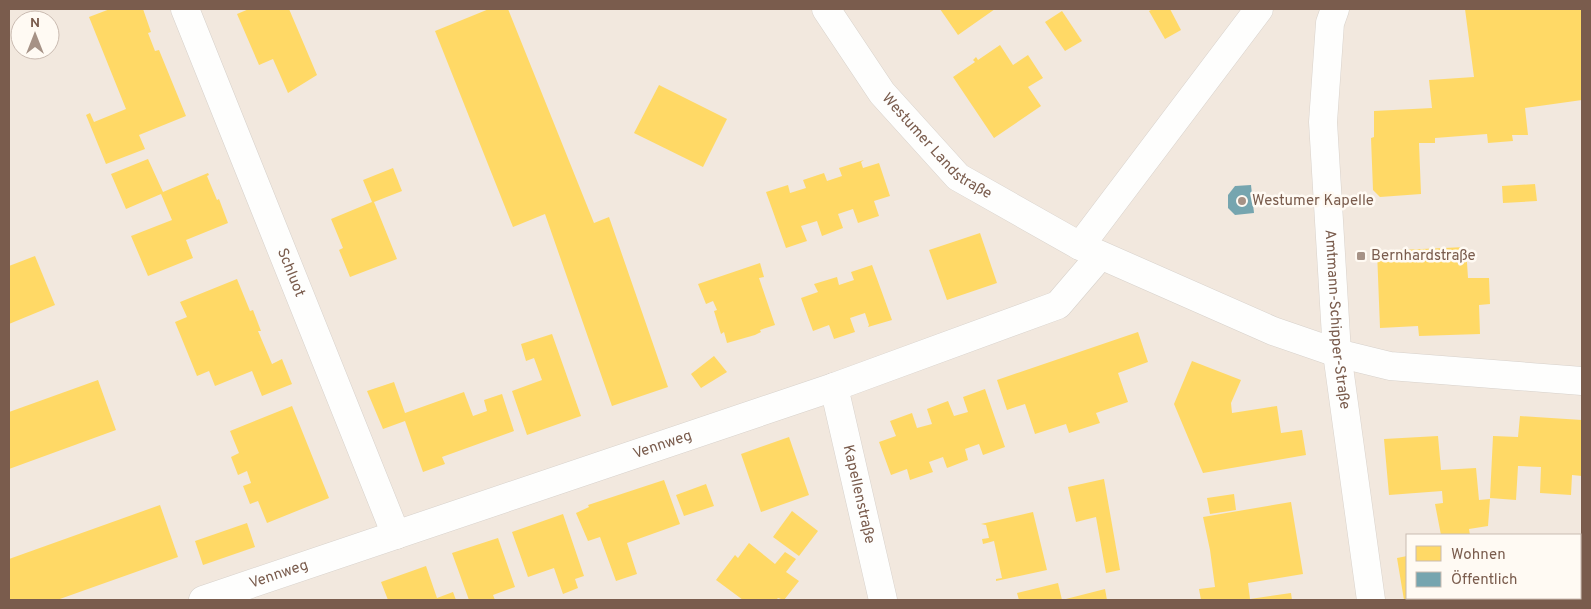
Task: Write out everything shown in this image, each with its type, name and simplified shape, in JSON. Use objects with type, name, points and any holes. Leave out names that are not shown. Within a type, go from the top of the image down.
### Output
[{"type":"street","name":"Schluot","points":[[185,9],[396,535]]},
{"type":"street","name":"Westumer Landstraße","points":[[826,9],[882,93],[958,178],[1090,251],[1273,331],[1337,353]]},
{"type":"street","points":[[1090,251],[1259,9]]},
{"type":"street","name":"Amtmann-Schipper-Straße","points":[[1335,9],[1330,23],[1323,122],[1337,353],[1371,600]]},
{"type":"street","name":"Vennweg","points":[[203,600],[834,387],[1058,305],[1090,251]]},
{"type":"street","points":[[1337,353],[1390,366],[1582,381]]},
{"type":"street","name":"Kapellenstraße","points":[[834,387],[883,600]]},
{"type":"shaded area","points":[[9,9],[1582,9],[1582,600],[9,600]]},
{"type":"building: Wohnen","points":[[110,9],[143,9],[151,32],[148,33],[155,51],[159,50],[186,116],[139,135],[145,149],[106,164],[86,115],[90,113],[94,122],[126,109],[89,17]]},
{"type":"building: Wohnen","points":[[249,9],[289,9],[317,75],[288,93],[273,59],[259,65],[237,14]]},
{"type":"building: Wohnen","points":[[489,9],[508,9],[594,223],[609,217],[668,387],[612,406],[545,214],[513,227],[435,31]]},
{"type":"building: Wohnen","points":[[940,9],[995,9],[958,35]]},
{"type":"building: Wohnen","points":[[1153,9],[1170,9],[1181,30],[1165,39],[1149,11]]},
{"type":"building: Wohnen","points":[[1465,9],[1582,9],[1582,100],[1525,108],[1528,135],[1512,135],[1513,141],[1488,143],[1487,134],[1435,138],[1435,143],[1419,143],[1421,194],[1380,197],[1373,190],[1371,138],[1374,137],[1374,111],[1432,108],[1429,80],[1474,77]]},
{"type":"building: Wohnen","points":[[1062,11],[1082,41],[1065,51],[1045,22]]},
{"type":"building: Wohnen","points":[[1000,45],[1013,65],[1028,55],[1043,78],[1028,87],[1041,106],[994,138],[953,77],[975,62],[973,60],[976,57],[978,60]]},
{"type":"building: Wohnen","points":[[659,85],[727,119],[703,167],[634,133]]},
{"type":"building: Wohnen","points":[[148,159],[163,192],[208,173],[209,175],[207,176],[217,200],[219,199],[228,223],[186,240],[193,258],[148,276],[131,236],[172,220],[161,194],[126,209],[111,174]]},
{"type":"building: Wohnen","points":[[864,160],[861,162],[863,168],[879,163],[890,196],[874,201],[879,216],[858,223],[853,209],[838,214],[843,228],[822,236],[817,221],[801,226],[807,241],[786,248],[766,192],[788,185],[790,193],[806,188],[803,180],[824,173],[827,181],[842,176],[839,168]]},
{"type":"building: Wohnen","points":[[393,168],[402,191],[374,202],[397,259],[350,277],[339,250],[343,248],[331,219],[372,202],[363,180]]},
{"type":"building: Wohnen","points":[[1535,184],[1537,201],[1503,203],[1502,186]]},
{"type":"building: Wohnen","points":[[980,233],[997,283],[947,300],[929,250]]},
{"type":"building: Wohnen","points":[[1466,247],[1468,278],[1489,278],[1490,304],[1479,305],[1480,334],[1419,336],[1418,326],[1380,328],[1377,251]]},
{"type":"building: Wohnen","points":[[35,256],[55,305],[9,324],[9,266]]},
{"type":"building: Wohnen","points":[[760,263],[764,277],[759,278],[775,325],[760,330],[761,332],[755,335],[727,343],[724,332],[721,334],[714,311],[717,310],[713,301],[706,304],[698,284]]},
{"type":"building: Wohnen","points":[[872,265],[892,320],[868,327],[865,313],[850,318],[855,332],[834,339],[829,325],[813,331],[801,298],[818,292],[814,284],[837,277],[839,285],[854,280],[851,272]]},
{"type":"building: Wohnen","points":[[237,279],[250,311],[253,310],[261,331],[258,331],[272,364],[282,359],[292,384],[262,396],[252,371],[215,386],[209,371],[197,376],[175,322],[187,317],[180,302]]},
{"type":"building: Wohnen","points":[[1138,332],[1148,362],[1118,373],[1128,402],[1096,413],[1100,423],[1069,433],[1066,424],[1035,434],[1025,404],[1007,410],[997,380]]},
{"type":"building: Wohnen","points":[[552,334],[581,416],[527,435],[512,391],[542,380],[534,358],[526,361],[521,344]]},
{"type":"building: Wohnen","points":[[714,356],[727,372],[701,388],[691,374]]},
{"type":"building: Wohnen","points":[[1192,361],[1241,380],[1231,403],[1232,413],[1277,406],[1281,433],[1302,430],[1306,455],[1203,473],[1174,404]]},
{"type":"building: Wohnen","points":[[98,380],[116,430],[9,469],[9,412]]},
{"type":"building: Wohnen","points":[[394,382],[405,413],[464,392],[473,416],[487,411],[484,400],[502,394],[514,431],[442,457],[445,464],[423,472],[405,421],[383,429],[367,391]]},
{"type":"building: Wohnen","points":[[985,389],[1005,447],[983,455],[979,444],[965,449],[968,460],[947,468],[943,457],[929,462],[933,472],[910,480],[907,469],[891,475],[879,442],[896,436],[890,421],[912,413],[917,428],[932,424],[927,409],[948,401],[954,416],[968,412],[963,397]]},
{"type":"building: Wohnen","points":[[292,406],[329,498],[267,523],[258,501],[250,504],[243,486],[251,483],[247,471],[238,475],[231,457],[239,453],[230,431]]},
{"type":"building: Wohnen","points":[[1520,416],[1582,420],[1582,476],[1572,475],[1571,495],[1540,493],[1541,467],[1518,466],[1516,500],[1490,498],[1493,436],[1518,437]]},
{"type":"building: Wohnen","points":[[1438,436],[1441,470],[1476,468],[1479,500],[1490,499],[1488,526],[1469,529],[1470,534],[1441,534],[1435,504],[1443,503],[1442,491],[1389,495],[1384,439]]},
{"type":"building: Wohnen","points":[[789,437],[809,495],[761,512],[741,454]]},
{"type":"building: Wohnen","points":[[1104,479],[1120,570],[1106,573],[1096,517],[1076,522],[1068,487]]},
{"type":"building: Wohnen","points":[[664,480],[680,524],[627,543],[637,574],[616,581],[600,537],[588,541],[576,513],[589,507],[588,505]]},
{"type":"building: Wohnen","points":[[706,484],[714,506],[684,516],[676,495]]},
{"type":"building: Wohnen","points":[[1234,494],[1236,510],[1210,514],[1207,498]]},
{"type":"building: Wohnen","points":[[1291,502],[1303,574],[1248,583],[1250,599],[1291,593],[1292,600],[1201,600],[1199,589],[1215,587],[1203,517]]},
{"type":"building: Wohnen","points":[[160,505],[178,557],[57,600],[9,600],[9,559]]},
{"type":"building: Wohnen","points":[[792,511],[818,531],[799,556],[773,537]]},
{"type":"building: Wohnen","points":[[1033,512],[1047,570],[996,581],[996,579],[1002,578],[994,541],[983,544],[982,539],[989,538],[986,525],[981,524]]},
{"type":"building: Wohnen","points":[[563,514],[584,576],[575,579],[578,588],[563,594],[554,568],[528,577],[512,532]]},
{"type":"building: Wohnen","points":[[247,523],[255,547],[203,565],[195,541]]},
{"type":"building: Wohnen","points":[[498,538],[515,587],[493,595],[495,600],[469,600],[452,553]]},
{"type":"building: Wohnen","points":[[749,543],[775,564],[785,552],[796,559],[786,572],[799,581],[784,600],[778,598],[776,600],[743,600],[716,580],[735,555],[738,558]]},
{"type":"building: Wohnen","points":[[1406,556],[1406,599],[1454,600],[1404,600],[1397,558]]},
{"type":"building: Wohnen","points":[[426,566],[437,598],[453,592],[456,600],[388,600],[381,582]]},
{"type":"building: Wohnen","points":[[1058,583],[1062,600],[1019,600],[1017,593]]},
{"type":"building: Wohnen","points":[[1105,589],[1107,600],[1062,600]]},
{"type":"building: Wohnen","points":[[1506,599],[1547,599],[1547,600],[1502,600]]},
{"type":"building: Öffentlich","points":[[1251,185],[1254,213],[1235,215],[1228,208],[1228,195],[1235,186]]},
{"type":"place","name":"Westumer Kapelle","points":[[1242,201]]},
{"type":"place","name":"Bernhardstraße","points":[[1361,256]]}]
